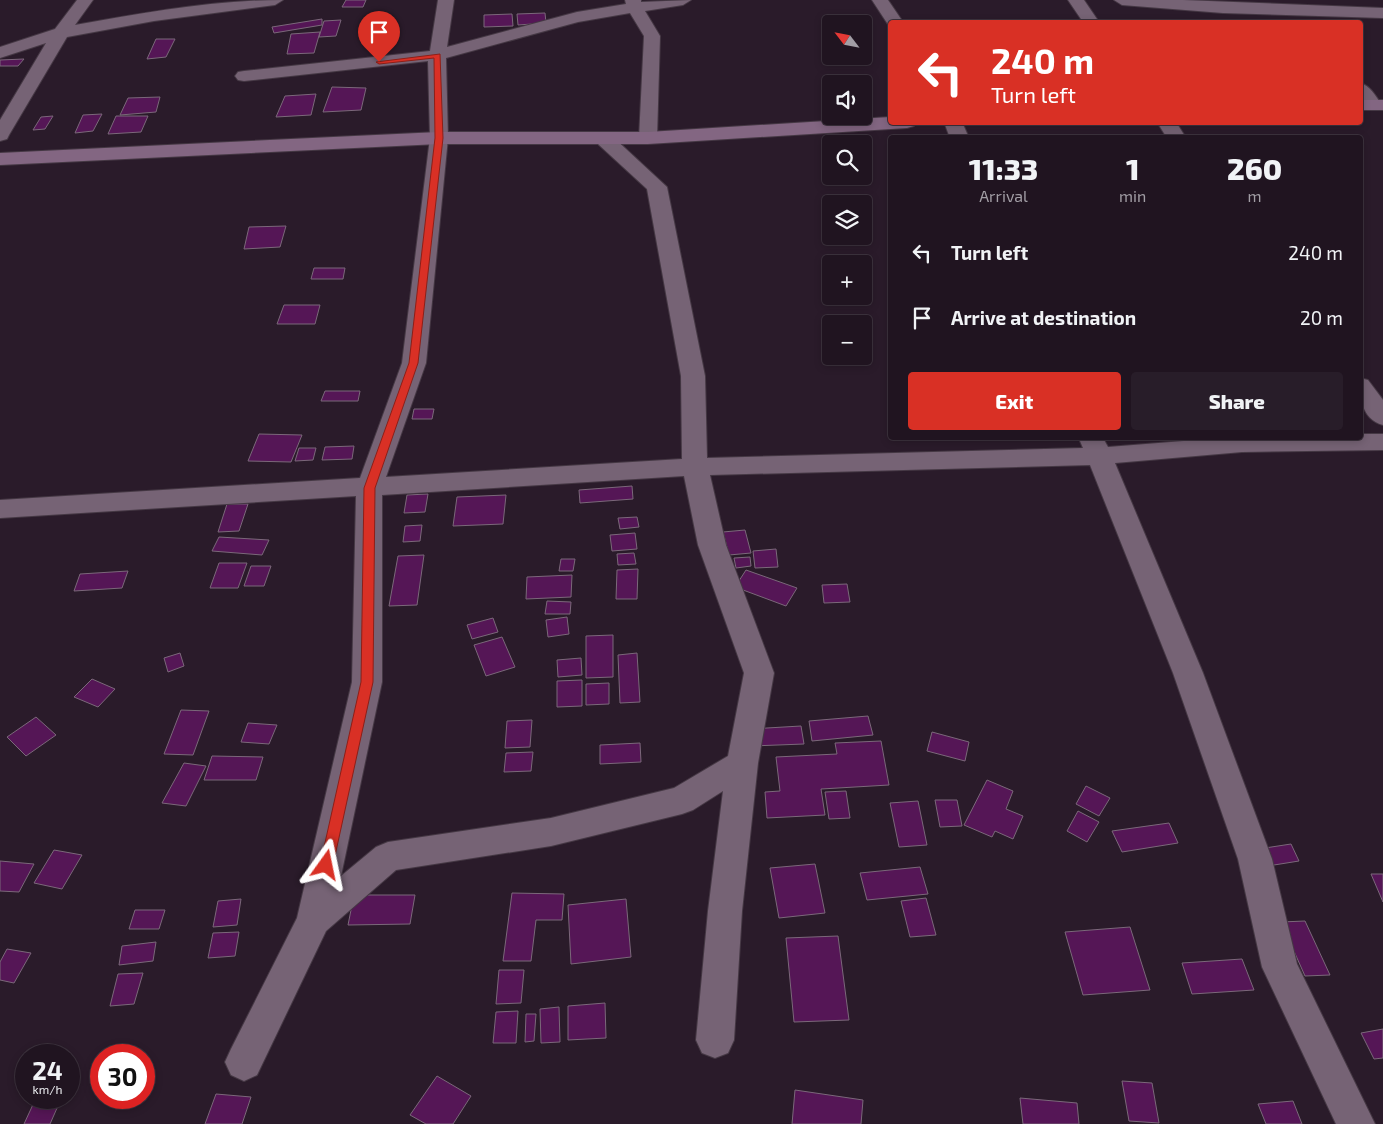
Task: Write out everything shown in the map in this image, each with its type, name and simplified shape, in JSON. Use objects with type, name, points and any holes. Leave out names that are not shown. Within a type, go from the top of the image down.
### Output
[{"type":"main road","points":[[0,159],[439,138],[605,140],[888,123]]},
{"type":"street","points":[[0,135],[61,33],[84,0]]},
{"type":"street","points":[[0,53],[61,33],[154,16],[275,0]]},
{"type":"street","points":[[244,1062],[314,920],[367,682],[369,488],[414,363],[439,138],[437,55],[446,0]]},
{"type":"street","points":[[244,76],[437,55],[577,17],[633,4],[683,0]]},
{"type":"street","points":[[880,0],[894,20]]},
{"type":"street","points":[[1076,0],[1090,20]]},
{"type":"street","points":[[1122,0],[1305,16],[1383,12]]},
{"type":"street","points":[[1287,0],[1305,16]]},
{"type":"street","points":[[633,4],[652,36],[648,138]]},
{"type":"street","points":[[1363,92],[1372,105]]},
{"type":"street","points":[[605,140],[657,187],[693,376],[695,467],[712,545],[758,673],[742,763],[725,911],[714,1040]]},
{"type":"street","points":[[1363,390],[1383,417]]},
{"type":"street","points":[[0,509],[695,467],[1095,447],[1383,442]]},
{"type":"street","points":[[1095,447],[1128,520],[1188,674],[1255,859],[1280,967],[1356,1124]]},
{"type":"street","points":[[314,920],[388,857],[551,832],[682,800],[742,763]]},
{"type":"building","points":[[346,0],[366,0],[363,7],[342,7]]},
{"type":"building","points":[[545,13],[546,23],[518,25],[517,14]]},
{"type":"building","points":[[512,14],[513,26],[484,27],[484,15]]},
{"type":"building","points":[[322,19],[322,25],[274,33],[272,27]]},
{"type":"building","points":[[341,20],[336,36],[319,37],[324,21]]},
{"type":"building","points":[[320,32],[314,53],[287,54],[291,34]]},
{"type":"building","points":[[156,39],[175,39],[166,57],[147,59]]},
{"type":"building","points":[[24,59],[18,66],[0,66],[0,60]]},
{"type":"building","points":[[332,87],[366,88],[361,110],[323,112]]},
{"type":"building","points":[[316,94],[311,115],[276,117],[285,96]]},
{"type":"building","points":[[160,97],[156,112],[120,115],[128,98]]},
{"type":"building","points":[[102,114],[93,131],[75,133],[83,115]]},
{"type":"building","points":[[53,116],[45,129],[33,130],[41,117]]},
{"type":"building","points":[[116,116],[148,116],[141,132],[108,134]]},
{"type":"building","points":[[286,226],[280,247],[244,249],[249,227]]},
{"type":"building","points":[[314,268],[345,268],[343,279],[311,279]]},
{"type":"building","points":[[284,305],[320,305],[315,324],[277,324]]},
{"type":"building","points":[[325,391],[360,391],[358,401],[321,401]]},
{"type":"building","points":[[414,409],[434,409],[432,419],[412,419]]},
{"type":"building","points":[[259,434],[302,435],[291,462],[248,461]]},
{"type":"building","points":[[354,446],[352,459],[322,460],[325,447]]},
{"type":"building","points":[[299,448],[316,448],[313,460],[295,461]]},
{"type":"building","points":[[632,486],[633,499],[580,503],[579,490]]},
{"type":"building","points":[[428,494],[425,512],[404,513],[407,495]]},
{"type":"building","points":[[506,495],[503,524],[453,526],[457,497]]},
{"type":"building","points":[[227,504],[248,504],[239,531],[218,532]]},
{"type":"building","points":[[637,517],[639,527],[620,529],[618,518]]},
{"type":"building","points":[[422,525],[420,541],[403,542],[405,526]]},
{"type":"building","points":[[745,530],[751,553],[729,555],[723,532]]},
{"type":"building","points":[[635,533],[637,549],[612,551],[610,535]]},
{"type":"building","points":[[219,537],[269,540],[262,555],[212,551]]},
{"type":"building","points":[[776,549],[778,567],[755,568],[753,551]]},
{"type":"building","points":[[634,553],[636,564],[618,565],[617,554]]},
{"type":"building","points":[[424,555],[417,605],[389,606],[398,556]]},
{"type":"building","points":[[750,557],[751,566],[736,568],[734,558]]},
{"type":"building","points":[[561,559],[575,559],[573,571],[559,571]]},
{"type":"building","points":[[219,563],[247,563],[238,588],[210,588]]},
{"type":"building","points":[[251,566],[271,566],[264,586],[244,586]]},
{"type":"building","points":[[638,569],[637,599],[616,599],[617,570]]},
{"type":"building","points":[[746,570],[797,588],[786,606],[735,587]]},
{"type":"building","points":[[128,571],[122,588],[74,591],[80,574]]},
{"type":"building","points":[[572,575],[571,597],[526,599],[527,577]]},
{"type":"building","points":[[847,584],[850,602],[824,603],[822,585]]},
{"type":"building","points":[[547,601],[571,602],[570,614],[545,614]]},
{"type":"building","points":[[567,617],[569,634],[548,637],[546,620]]},
{"type":"building","points":[[493,618],[498,632],[472,639],[467,625]]},
{"type":"building","points":[[613,635],[613,677],[586,678],[586,636]]},
{"type":"building","points":[[502,637],[515,667],[486,676],[474,645]]},
{"type":"building","points":[[180,653],[184,666],[168,672],[164,658]]},
{"type":"building","points":[[637,653],[640,702],[620,703],[618,655]]},
{"type":"building","points":[[581,658],[582,675],[558,677],[557,660]]},
{"type":"building","points":[[92,679],[115,689],[98,707],[74,697]]},
{"type":"building","points":[[582,680],[582,706],[557,707],[557,681]]},
{"type":"building","points":[[609,683],[609,704],[586,705],[586,684]]},
{"type":"building","points":[[181,710],[209,711],[193,755],[164,754]]},
{"type":"building","points":[[868,716],[873,735],[812,741],[809,721]]},
{"type":"building","points":[[36,717],[56,735],[26,756],[7,737]]},
{"type":"building","points":[[532,720],[530,747],[505,748],[507,721]]},
{"type":"building","points":[[248,723],[277,725],[269,744],[241,742]]},
{"type":"building","points":[[801,726],[804,744],[752,746],[750,729]]},
{"type":"building","points":[[932,732],[969,742],[965,761],[927,751]]},
{"type":"building","points":[[881,741],[889,785],[821,789],[825,815],[767,818],[765,792],[780,791],[776,757],[837,754],[835,743]]},
{"type":"building","points":[[640,743],[641,762],[600,764],[600,745]]},
{"type":"building","points":[[533,752],[531,771],[504,772],[506,753]]},
{"type":"building","points":[[212,756],[263,757],[256,780],[204,780]]},
{"type":"building","points":[[184,763],[206,766],[186,806],[162,803]]},
{"type":"building","points":[[987,780],[1013,791],[1006,809],[1023,816],[1013,839],[995,831],[992,837],[964,825]]},
{"type":"building","points":[[1086,786],[1110,798],[1099,816],[1076,804]]},
{"type":"building","points":[[846,791],[850,818],[829,819],[825,792]]},
{"type":"building","points":[[935,800],[957,800],[962,826],[940,827]]},
{"type":"building","points":[[918,801],[927,845],[899,847],[890,803]]},
{"type":"building","points":[[1078,811],[1099,822],[1087,842],[1067,831]]},
{"type":"building","points":[[1169,823],[1178,843],[1122,852],[1112,831]]},
{"type":"building","points":[[1291,844],[1299,861],[1274,865],[1265,848]]},
{"type":"building","points":[[54,850],[82,855],[62,889],[34,883]]},
{"type":"building","points":[[0,861],[34,864],[19,892],[0,891]]},
{"type":"building","points":[[815,864],[825,913],[779,918],[770,868]]},
{"type":"building","points":[[920,867],[928,894],[867,900],[860,873]]},
{"type":"building","points":[[1371,874],[1383,874],[1383,902]]},
{"type":"building","points":[[512,893],[564,894],[562,920],[536,920],[531,961],[503,961]]},
{"type":"building","points":[[354,895],[415,895],[410,924],[348,925]]},
{"type":"building","points":[[926,898],[936,935],[910,937],[901,901]]},
{"type":"building","points":[[241,899],[237,925],[213,927],[218,901]]},
{"type":"building","points":[[626,899],[631,957],[571,964],[568,905]]},
{"type":"building","points":[[135,910],[165,910],[159,929],[129,929]]},
{"type":"building","points":[[1305,921],[1330,975],[1305,976],[1281,922]]},
{"type":"building","points":[[1130,927],[1150,990],[1083,995],[1065,932]]},
{"type":"building","points":[[239,932],[235,956],[208,958],[213,933]]},
{"type":"building","points":[[838,936],[849,1020],[794,1022],[786,938]]},
{"type":"building","points":[[156,942],[153,961],[119,965],[122,946]]},
{"type":"building","points":[[7,949],[31,953],[14,983],[0,980],[0,962]]},
{"type":"building","points":[[1242,959],[1254,990],[1192,994],[1182,963]]},
{"type":"building","points":[[499,970],[524,970],[521,1003],[496,1004]]},
{"type":"building","points":[[143,973],[134,1004],[110,1006],[118,974]]},
{"type":"building","points":[[605,1003],[606,1038],[568,1040],[568,1006]]},
{"type":"building","points":[[559,1007],[560,1042],[541,1043],[540,1009]]},
{"type":"building","points":[[518,1011],[516,1043],[493,1043],[496,1012]]},
{"type":"building","points":[[526,1014],[536,1014],[534,1041],[525,1042]]},
{"type":"building","points":[[1383,1029],[1383,1058],[1374,1059],[1361,1033]]},
{"type":"building","points":[[437,1076],[471,1096],[453,1124],[426,1124],[410,1115]]},
{"type":"building","points":[[1122,1081],[1152,1083],[1159,1123],[1129,1121]]},
{"type":"building","points":[[795,1090],[863,1100],[861,1124],[792,1124]]},
{"type":"building","points":[[216,1094],[251,1097],[242,1124],[205,1124]]},
{"type":"building","points":[[1020,1098],[1077,1103],[1079,1124],[1023,1124]]},
{"type":"building","points":[[1293,1101],[1302,1124],[1266,1124],[1258,1104]]},
{"type":"building","points":[[31,1109],[57,1109],[50,1124],[24,1124]]},
{"type":"route","points":[[326,865],[367,682],[369,488],[414,363],[439,138],[436,104],[437,55],[379,62]]}]
